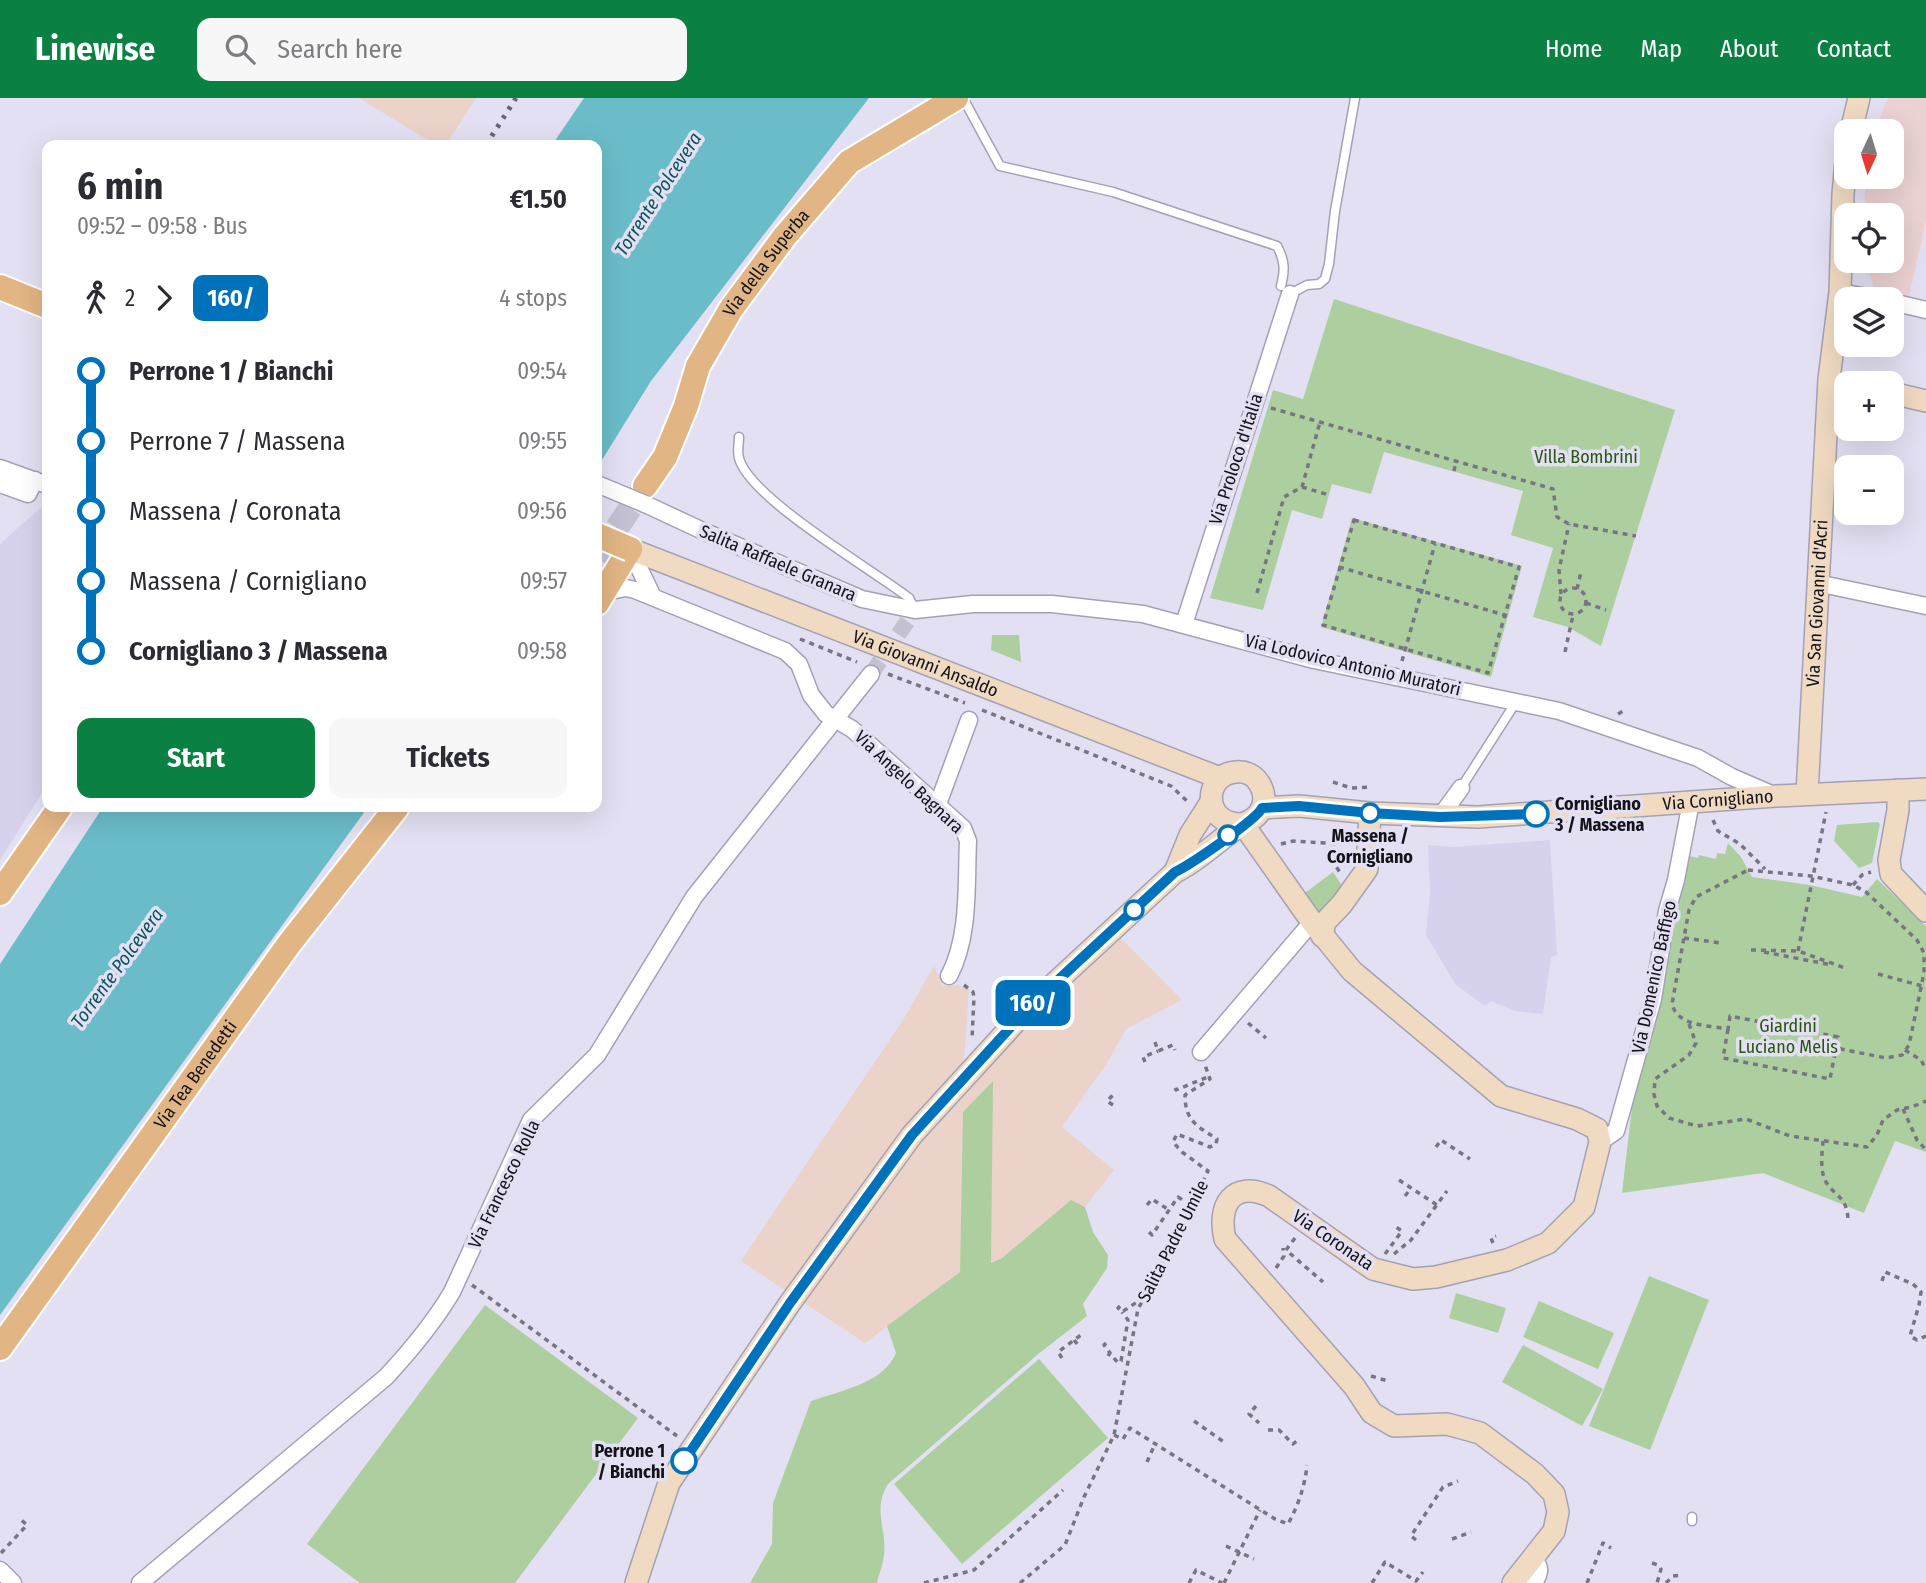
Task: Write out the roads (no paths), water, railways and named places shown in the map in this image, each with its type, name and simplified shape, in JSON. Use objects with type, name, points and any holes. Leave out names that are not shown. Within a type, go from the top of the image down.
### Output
[{"type":"main road","name":"Via della Superba","points":[[645,495],[665,457],[698,366],[730,309],[785,236],[849,162],[956,98]]},
{"type":"main road","points":[[1854,119],[1859,98]]},
{"type":"main road","name":"Via San Giovanni d'Acri","points":[[1840,287],[1845,189]]},
{"type":"main road","points":[[0,288],[42,304]]},
{"type":"main road","points":[[1904,396],[1926,401]]},
{"type":"main road","name":"Via San Giovanni d'Acri","points":[[1816,794],[1817,583],[1834,427]]},
{"type":"main road","points":[[602,536],[630,549],[602,586]]},
{"type":"main road","name":"Via Giovanni Ansaldo","points":[[630,549],[1220,778]]},
{"type":"main road","points":[[1184,765],[1211,802],[1215,812],[1223,820],[1243,824]]},
{"type":"main road","name":"Via Cornigliano","points":[[1220,778],[1240,771],[1250,774],[1258,781],[1263,799],[1299,806],[1440,817],[1926,789]]},
{"type":"main road","points":[[1183,868],[1190,835],[1211,802],[1212,789],[1220,778]]},
{"type":"main road","points":[[1898,790],[1898,810],[1889,860],[1891,874],[1926,911]]},
{"type":"main road","points":[[636,1583],[669,1483],[790,1303],[912,1135],[1030,1006],[1183,868],[1255,818],[1263,799]]},
{"type":"main road","points":[[0,893],[57,812]]},
{"type":"main road","name":"Via Tea Benedetti","points":[[0,1348],[289,944],[393,812]]},
{"type":"main road","points":[[1317,929],[1342,904],[1367,869],[1370,813]]},
{"type":"main road","points":[[1243,824],[1317,929],[1352,971],[1501,1096],[1577,1119],[1597,1129],[1600,1142]]},
{"type":"main road","name":"Via Coronata","points":[[1513,1583],[1554,1531],[1558,1512],[1555,1494],[1535,1474],[1480,1433],[1447,1424],[1394,1426],[1372,1413],[1350,1381],[1225,1239],[1222,1224],[1224,1209],[1230,1197],[1240,1192],[1260,1192],[1413,1279],[1436,1277],[1507,1260],[1548,1242],[1584,1207],[1600,1142]]},
{"type":"street","name":"Via Proloco d'Italia","points":[[1184,624],[1254,403],[1286,290]]},
{"type":"street","points":[[1904,305],[1926,310]]},
{"type":"street","points":[[0,468],[41,482],[28,494],[0,484]]},
{"type":"street","name":"Salita Raffaele Granara","points":[[602,485],[645,495],[862,599],[912,614]]},
{"type":"street","points":[[630,549],[653,597]]},
{"type":"street","points":[[1817,583],[1926,606]]},
{"type":"street","name":"Via Angelo Bagnara","points":[[602,590],[625,588],[653,597],[785,651],[799,664],[811,695],[826,714],[852,729],[963,828],[968,841],[959,954],[949,976]]},
{"type":"street","name":"Via Lodovico Antonio Muratori","points":[[912,614],[973,604],[1052,604],[1115,609],[1184,624],[1314,660],[1559,711],[1698,758],[1732,777],[1776,796]]},
{"type":"street","name":"Via Francesco Rolla","points":[[140,1583],[386,1377],[415,1345],[439,1315],[531,1120],[597,1055],[694,897],[871,674]]},
{"type":"street","points":[[938,804],[969,720]]},
{"type":"street","points":[[1440,817],[1461,788]]},
{"type":"street","name":"Via Domenico Baffigo","points":[[1600,1142],[1616,1131],[1653,999],[1667,911],[1676,880],[1691,802]]},
{"type":"street","points":[[1200,1052],[1317,929]]},
{"type":"street","points":[[1533,1558],[1540,1567],[1534,1583]]},
{"type":"street","points":[[0,1570],[13,1583]]},
{"type":"lane","points":[[962,98],[1000,166],[1113,192],[1277,246],[1283,257],[1286,290],[1320,284],[1325,279],[1354,98]]},
{"type":"lane","points":[[739,437],[739,459],[756,485],[785,512],[909,597],[912,614]]},
{"type":"lane","points":[[1461,788],[1517,702]]},
{"type":"water","name":"Torrente Polcevera","points":[[584,98],[869,98],[651,381],[602,460],[602,140],[555,140]]},
{"type":"water","name":"Torrente Polcevera","points":[[100,812],[364,812],[0,1315],[0,964]]},
{"type":"tunnel","points":[[602,550],[645,486]]},
{"type":"tunnel","points":[[871,674],[909,619]]},
{"type":"railway","points":[[489,140],[516,98]]},
{"type":"place","name":"Massena / Cornigliano","points":[[1370,813]]},
{"type":"place","name":"Cornigliano 3 / Massena","points":[[1536,814]]},
{"type":"place","name":"Perrone 1 / Bianchi","points":[[684,1461]]},
{"type":"park label","name":"Villa Bombrini","points":[[1586,457]]},
{"type":"park label","name":"Giardini Luciano Melis","points":[[1788,1036]]}]
